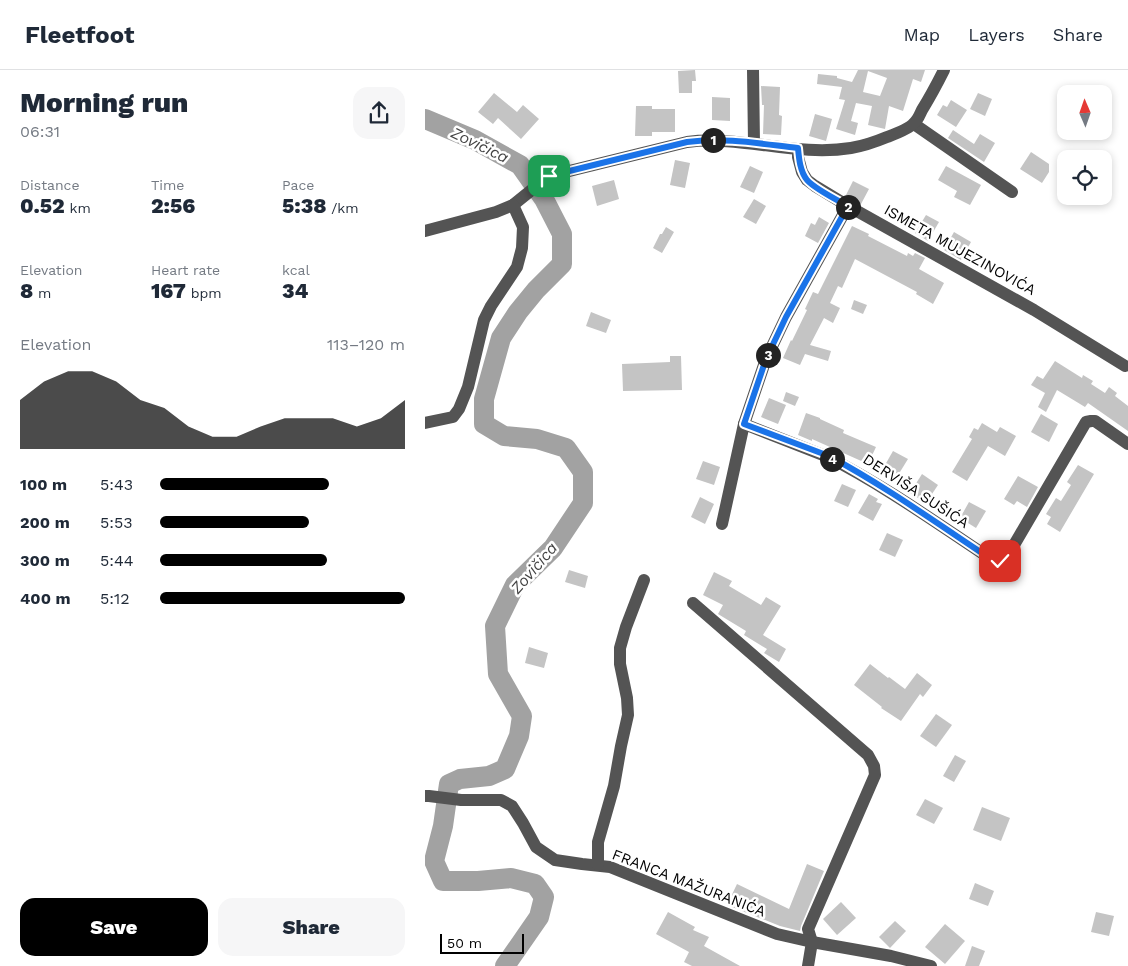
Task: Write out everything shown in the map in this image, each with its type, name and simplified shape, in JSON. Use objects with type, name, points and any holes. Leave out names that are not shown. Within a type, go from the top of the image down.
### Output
[{"type":"street","points":[[753,70],[755,144]]},
{"type":"street","points":[[425,231],[496,212],[513,205],[549,176],[687,142],[701,140],[728,141],[831,150],[871,143],[914,124],[944,70]]},
{"type":"street","points":[[914,124],[1012,192]]},
{"type":"street","name":"ISMETA MUJEZINOVIĆA","points":[[798,148],[803,172],[807,180],[815,186],[1034,310],[1125,366]]},
{"type":"street","points":[[425,423],[453,417],[459,409],[468,387],[484,320],[517,267],[522,248],[523,227],[513,205]]},
{"type":"street","points":[[722,524],[744,424],[766,359],[786,317],[848,206]]},
{"type":"street","name":"DERVIŠA SUŠIĆA","points":[[744,424],[829,456],[896,496],[991,559],[1000,561],[1007,557],[1086,422],[1095,421],[1128,444]]},
{"type":"street","points":[[598,866],[598,842],[614,786],[628,715],[627,698],[620,664],[620,648],[644,580]]},
{"type":"street","points":[[693,603],[868,756],[875,766],[875,775],[808,930],[812,942],[808,966]]},
{"type":"street","name":"FRANCA MAŽURANIĆA","points":[[427,796],[461,800],[501,800],[511,806],[536,847],[555,860],[611,866],[777,934],[891,956],[931,966]]},
{"type":"building","points":[[695,70],[696,81],[692,81],[692,93],[679,93],[678,71]]},
{"type":"building","points":[[858,70],[925,70],[921,82],[913,79],[903,111],[889,106],[885,129],[868,125],[872,106],[856,103],[851,121],[858,123],[855,135],[836,129],[845,100],[839,99],[842,87],[817,84],[818,74],[837,76],[837,78],[852,82]],"holes":[[[868,71],[887,78],[880,96],[863,92]]]},
{"type":"building","points":[[761,86],[780,87],[779,115],[782,116],[781,135],[763,134],[764,105],[762,105]]},
{"type":"building","points":[[494,93],[517,112],[523,105],[539,119],[521,139],[498,118],[493,124],[478,112]]},
{"type":"building","points":[[978,93],[992,99],[985,116],[970,109]]},
{"type":"building","points":[[712,97],[730,98],[730,121],[712,120]]},
{"type":"building","points":[[951,100],[967,110],[956,127],[937,115],[943,105],[947,107]]},
{"type":"building","points":[[636,106],[652,106],[652,109],[675,109],[675,132],[652,132],[652,136],[635,136]]},
{"type":"building","points":[[815,114],[832,119],[826,141],[809,136]]},
{"type":"building","points":[[953,130],[974,144],[980,134],[995,143],[984,162],[948,138]]},
{"type":"building","points":[[1031,152],[1049,164],[1049,172],[1042,183],[1020,169]]},
{"type":"building","points":[[675,160],[690,163],[685,188],[670,185]]},
{"type":"building","points":[[750,166],[763,172],[754,193],[740,187]]},
{"type":"building","points":[[946,166],[981,185],[970,205],[954,197],[957,191],[938,180]]},
{"type":"building","points":[[614,180],[619,199],[597,206],[592,186]]},
{"type":"building","points":[[853,181],[869,189],[861,204],[846,195]]},
{"type":"building","points":[[754,199],[766,206],[756,224],[743,217]]},
{"type":"building","points":[[926,215],[939,222],[928,241],[915,233]]},
{"type":"building","points":[[819,217],[829,223],[818,243],[805,236],[811,223],[815,225]]},
{"type":"building","points":[[852,226],[907,256],[908,253],[913,256],[915,253],[925,258],[919,269],[944,283],[933,304],[916,294],[917,292],[855,259],[842,288],[838,286],[830,303],[840,308],[833,323],[824,318],[810,345],[831,351],[828,361],[805,354],[800,365],[783,358],[807,310],[805,309],[813,292],[818,294]]},
{"type":"building","points":[[666,227],[674,232],[662,253],[653,248]]},
{"type":"building","points":[[954,232],[971,242],[961,260],[944,250]]},
{"type":"building","points":[[854,300],[867,305],[863,314],[851,309]]},
{"type":"building","points":[[591,312],[611,320],[606,333],[586,326]]},
{"type":"building","points":[[670,356],[681,356],[682,390],[623,391],[622,364],[670,362]]},
{"type":"building","points":[[1055,361],[1082,378],[1083,375],[1093,381],[1091,384],[1105,393],[1109,387],[1117,393],[1115,396],[1128,406],[1128,431],[1088,403],[1085,407],[1057,390],[1046,412],[1038,407],[1045,393],[1031,385],[1037,376],[1043,379]]},
{"type":"building","points":[[786,392],[799,397],[795,406],[783,401]]},
{"type":"building","points":[[769,398],[786,405],[778,424],[761,417]]},
{"type":"building","points":[[806,413],[844,430],[843,433],[876,447],[868,464],[812,439],[812,441],[798,435]]},
{"type":"building","points":[[1041,414],[1058,424],[1049,442],[1031,432]]},
{"type":"building","points":[[982,423],[997,432],[1000,427],[1016,436],[1005,456],[988,446],[967,481],[952,472],[972,439],[969,437],[974,428],[978,430]]},
{"type":"building","points":[[893,451],[908,459],[895,480],[881,472]]},
{"type":"building","points":[[703,461],[720,467],[714,485],[696,479]]},
{"type":"building","points":[[1078,465],[1094,474],[1060,532],[1047,524],[1051,517],[1046,514],[1056,498],[1061,501],[1071,485],[1067,482]]},
{"type":"building","points":[[922,474],[938,485],[926,503],[910,493]]},
{"type":"building","points":[[1018,476],[1038,487],[1027,507],[1017,501],[1014,505],[1004,499]]},
{"type":"building","points":[[842,484],[856,490],[848,507],[834,501]]},
{"type":"building","points":[[869,494],[878,499],[876,502],[882,504],[873,521],[858,513]]},
{"type":"building","points":[[700,497],[714,504],[705,524],[691,517]]},
{"type":"building","points":[[969,502],[986,511],[976,528],[960,518]]},
{"type":"building","points":[[887,533],[903,540],[895,557],[879,550]]},
{"type":"building","points":[[569,570],[588,576],[585,588],[565,582]]},
{"type":"building","points":[[714,572],[732,581],[729,586],[761,605],[766,597],[781,606],[763,635],[786,649],[779,662],[764,653],[767,649],[744,635],[746,631],[718,614],[723,605],[703,595]]},
{"type":"building","points":[[529,647],[548,653],[544,668],[525,663]]},
{"type":"building","points":[[870,664],[905,689],[917,673],[932,685],[923,697],[920,694],[901,721],[881,708],[854,685]]},
{"type":"building","points":[[936,714],[952,725],[936,747],[920,736]]},
{"type":"building","points":[[955,755],[966,761],[954,782],[943,776]]},
{"type":"building","points":[[925,799],[943,808],[934,824],[916,815]]},
{"type":"building","points":[[982,807],[1010,818],[1001,841],[973,830]]},
{"type":"building","points":[[807,864],[824,871],[800,931],[780,926],[727,905],[737,884],[789,909]]},
{"type":"building","points":[[975,883],[994,891],[988,906],[969,899]]},
{"type":"building","points":[[841,902],[856,918],[837,935],[823,919]]},
{"type":"building","points":[[668,912],[695,927],[693,930],[709,937],[704,946],[740,966],[692,966],[684,962],[689,952],[656,934]]},
{"type":"building","points":[[1096,912],[1114,916],[1109,936],[1091,932]]},
{"type":"building","points":[[895,921],[906,931],[890,948],[879,937]]},
{"type":"building","points":[[945,924],[965,941],[945,964],[925,947]]},
{"type":"building","points":[[972,946],[985,951],[979,966],[965,966]]},
{"type":"waterway","name":"Zovičica","points":[[425,119],[475,140],[520,165],[544,199],[562,234],[562,264],[536,290],[518,312],[501,338],[484,399],[484,424],[504,436],[537,439],[566,448],[583,472],[583,503],[553,548],[515,585],[495,626],[498,674],[522,716],[519,736],[505,769],[489,776],[460,779],[449,784],[443,826],[434,861],[443,881],[478,881],[511,878],[535,884],[544,897],[539,917],[505,966]]},
{"type":"route","points":[[549,176],[559,172],[701,140],[798,148],[803,172],[807,180],[848,206],[786,317],[766,359],[744,424],[829,456],[896,496],[991,559],[1000,561]]}]
